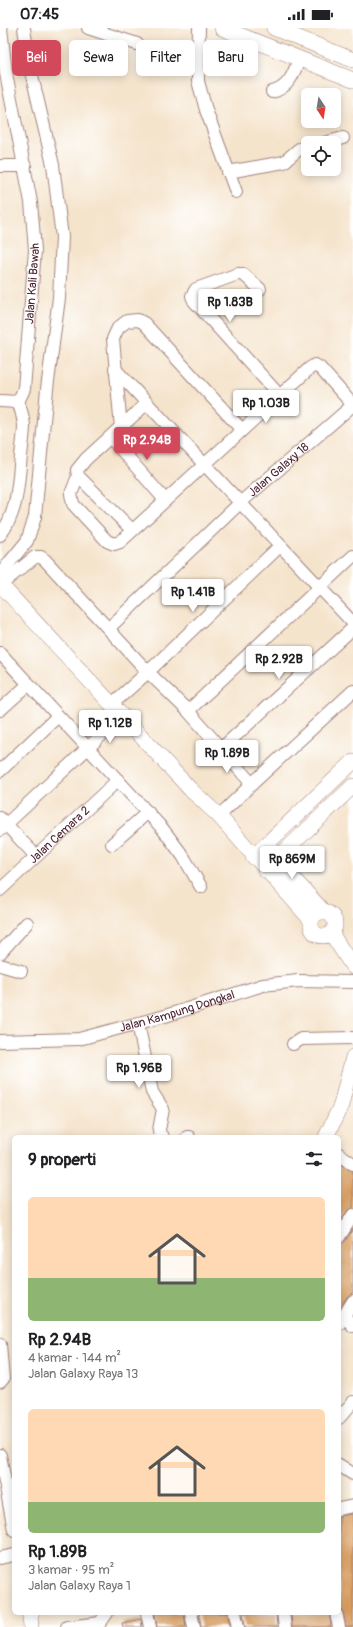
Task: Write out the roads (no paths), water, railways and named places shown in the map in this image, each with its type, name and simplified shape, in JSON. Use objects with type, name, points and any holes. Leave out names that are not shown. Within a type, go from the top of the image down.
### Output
[{"type":"street","name":"Jalan Kali Bawah","points":[[1,28],[6,73],[31,202],[35,250],[24,389],[18,402]]},
{"type":"street","points":[[0,574],[27,541],[35,517],[47,388],[59,298],[62,237],[53,165],[29,63],[24,28]]},
{"type":"street","points":[[88,28],[136,44]]},
{"type":"street","points":[[199,28],[198,81],[206,110],[236,192]]},
{"type":"street","points":[[222,28],[353,80]]},
{"type":"street","points":[[274,28],[353,60]]},
{"type":"street","points":[[272,92],[280,90],[291,80],[299,59]]},
{"type":"street","points":[[228,172],[284,162],[301,149]]},
{"type":"street","points":[[0,166],[25,166]]},
{"type":"street","points":[[260,289],[244,274],[238,274],[196,289],[192,296],[194,301],[280,396]]},
{"type":"street","points":[[121,428],[115,369],[114,334],[121,324],[127,321],[138,320],[144,323],[242,430]]},
{"type":"street","points":[[147,403],[111,438],[80,465],[77,470],[78,476],[71,494],[73,504],[107,541],[114,544],[120,542],[315,365],[353,405]]},
{"type":"street","points":[[115,369],[353,623]]},
{"type":"street","points":[[0,401],[18,402],[22,411],[24,426],[15,505],[6,527],[0,535]]},
{"type":"street","name":"Jalan Galaxy 18","points":[[109,628],[240,504],[353,405]]},
{"type":"street","points":[[111,438],[165,500]]},
{"type":"street","points":[[78,476],[132,530]]},
{"type":"street","points":[[115,700],[148,672],[280,546]]},
{"type":"street","points":[[188,711],[353,556]]},
{"type":"street","points":[[252,784],[188,711],[148,672],[109,628],[41,557],[35,557],[0,584],[115,700],[122,716],[190,789],[219,816],[239,839],[259,852],[276,860],[317,916],[314,932],[319,935],[331,933],[353,966]]},
{"type":"street","points":[[221,749],[353,628]]},
{"type":"street","points":[[0,653],[162,828],[183,856],[202,887]]},
{"type":"street","points":[[0,710],[29,684]]},
{"type":"street","points":[[219,816],[353,692]]},
{"type":"street","points":[[0,771],[58,716]]},
{"type":"street","points":[[36,856],[2,824],[88,749],[122,716]]},
{"type":"street","points":[[259,852],[353,762]]},
{"type":"street","name":"Jalan Cemara 2","points":[[0,890],[118,780]]},
{"type":"street","points":[[264,870],[353,786]]},
{"type":"street","points":[[112,844],[148,812]]},
{"type":"street","points":[[259,852],[264,870],[317,916]]},
{"type":"street","points":[[0,953],[27,923]]},
{"type":"street","points":[[0,965],[21,971]]},
{"type":"street","name":"Jalan Kampung Dongkal","points":[[0,1041],[79,1039],[138,1023],[263,985],[298,981],[353,982]]},
{"type":"street","points":[[138,1023],[152,1092],[163,1109],[159,1130],[160,1135]]},
{"type":"street","points":[[292,1044],[300,1039],[353,1038]]},
{"type":"street","points":[[327,1135],[341,1105],[353,1057]]},
{"type":"street","points":[[341,1155],[353,1164]]},
{"type":"street","points":[[341,1234],[353,1215]]},
{"type":"street","points":[[347,1321],[353,1301]]},
{"type":"street","points":[[0,1344],[4,1379],[0,1382]]},
{"type":"street","points":[[341,1416],[353,1402]]},
{"type":"street","points":[[0,1455],[12,1511]]},
{"type":"street","points":[[341,1466],[353,1474]]},
{"type":"street","points":[[341,1509],[353,1506]]},
{"type":"street","points":[[0,1558],[12,1555]]},
{"type":"street","points":[[147,1615],[150,1627]]},
{"type":"street","points":[[191,1615],[194,1627]]},
{"type":"street","points":[[235,1615],[238,1627]]},
{"type":"street","points":[[282,1615],[285,1627]]},
{"type":"street","points":[[336,1615],[339,1627]]},
{"type":"street","points":[[67,1627],[103,1621]]}]
